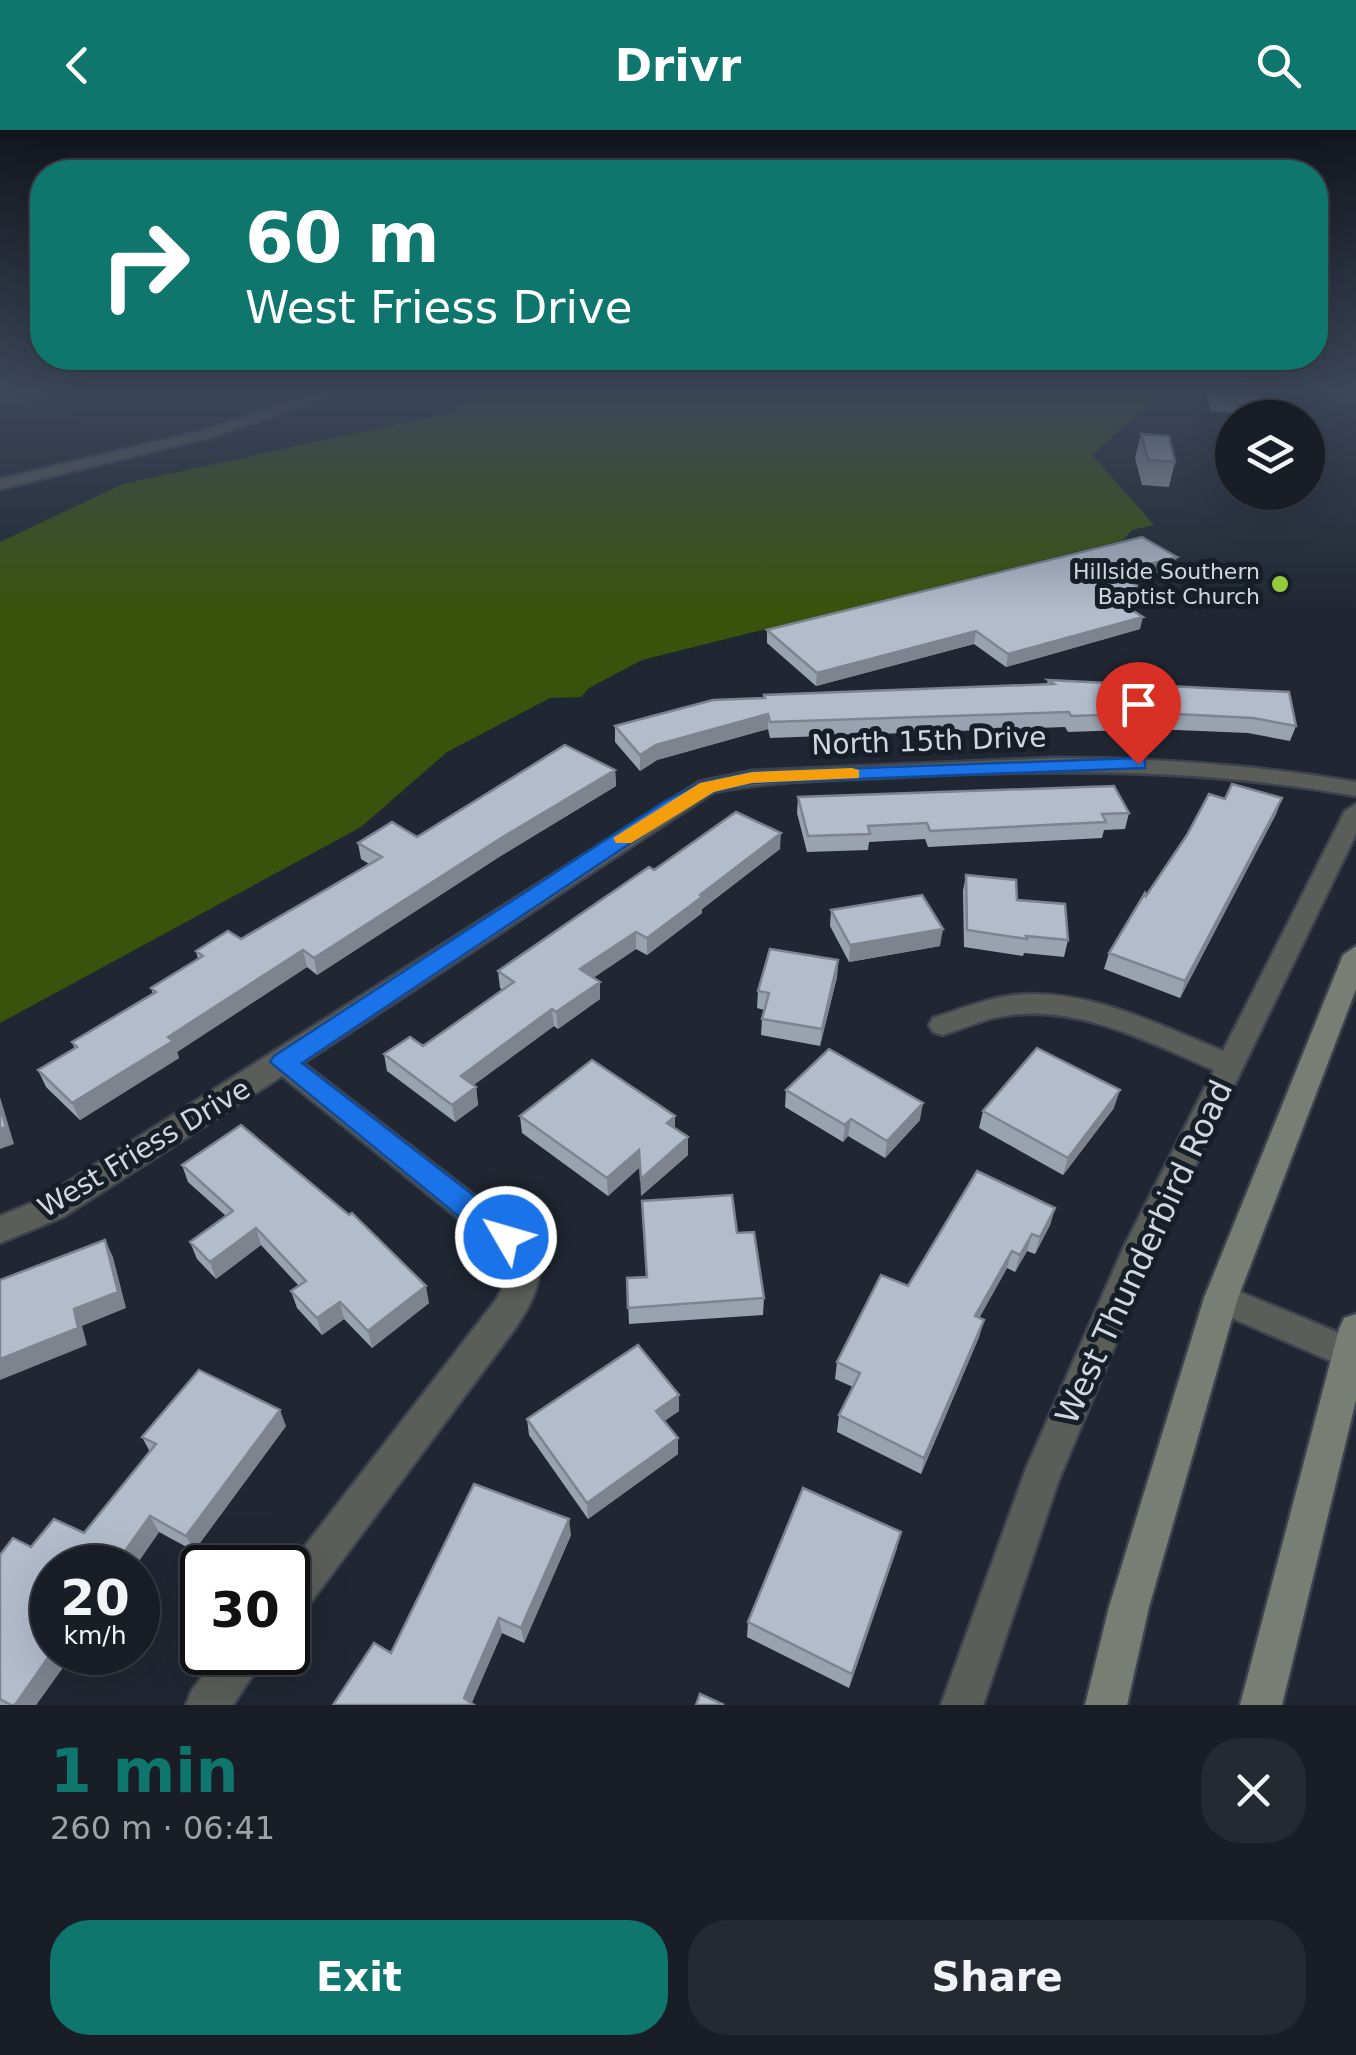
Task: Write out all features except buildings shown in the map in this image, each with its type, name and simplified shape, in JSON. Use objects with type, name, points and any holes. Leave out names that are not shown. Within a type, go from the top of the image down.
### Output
[{"type":"main road","points":[[1106,1705],[1128,1607],[1221,1298],[1356,955]]},
{"type":"main road","points":[[1261,1705],[1353,1346]]},
{"type":"street","points":[[0,484],[81,464]]},
{"type":"street","name":"North 15th Drive","points":[[686,798],[707,788],[752,778],[1138,764],[1240,770],[1356,789]]},
{"type":"street","name":"West Friess Drive","points":[[0,1230],[52,1208],[686,798]]},
{"type":"street","name":"West Thunderbird Road","points":[[962,1705],[1039,1482],[1139,1249],[1356,811]]},
{"type":"street","points":[[944,1025],[1012,1005],[1069,1008],[1230,1064]]},
{"type":"street","points":[[283,1062],[511,1241],[521,1250],[528,1268],[518,1297],[310,1571]]},
{"type":"street","points":[[1221,1298],[1353,1346]]},
{"type":"street","points":[[207,1705],[230,1675]]},
{"type":"green space","points":[[212,464],[1100,464],[1154,525],[1132,530],[1123,540],[642,660],[589,688],[581,697],[550,698],[447,752],[361,827],[0,1023],[0,542],[123,484]]},
{"type":"slow traffic","points":[[623,838],[707,788],[752,778],[852,774]]},
{"type":"place","name":"Hillside Southern Baptist Church","points":[[1280,584]]},
{"type":"route","points":[[506,1237],[283,1062],[672,806],[707,788],[752,778],[1138,764]]}]
